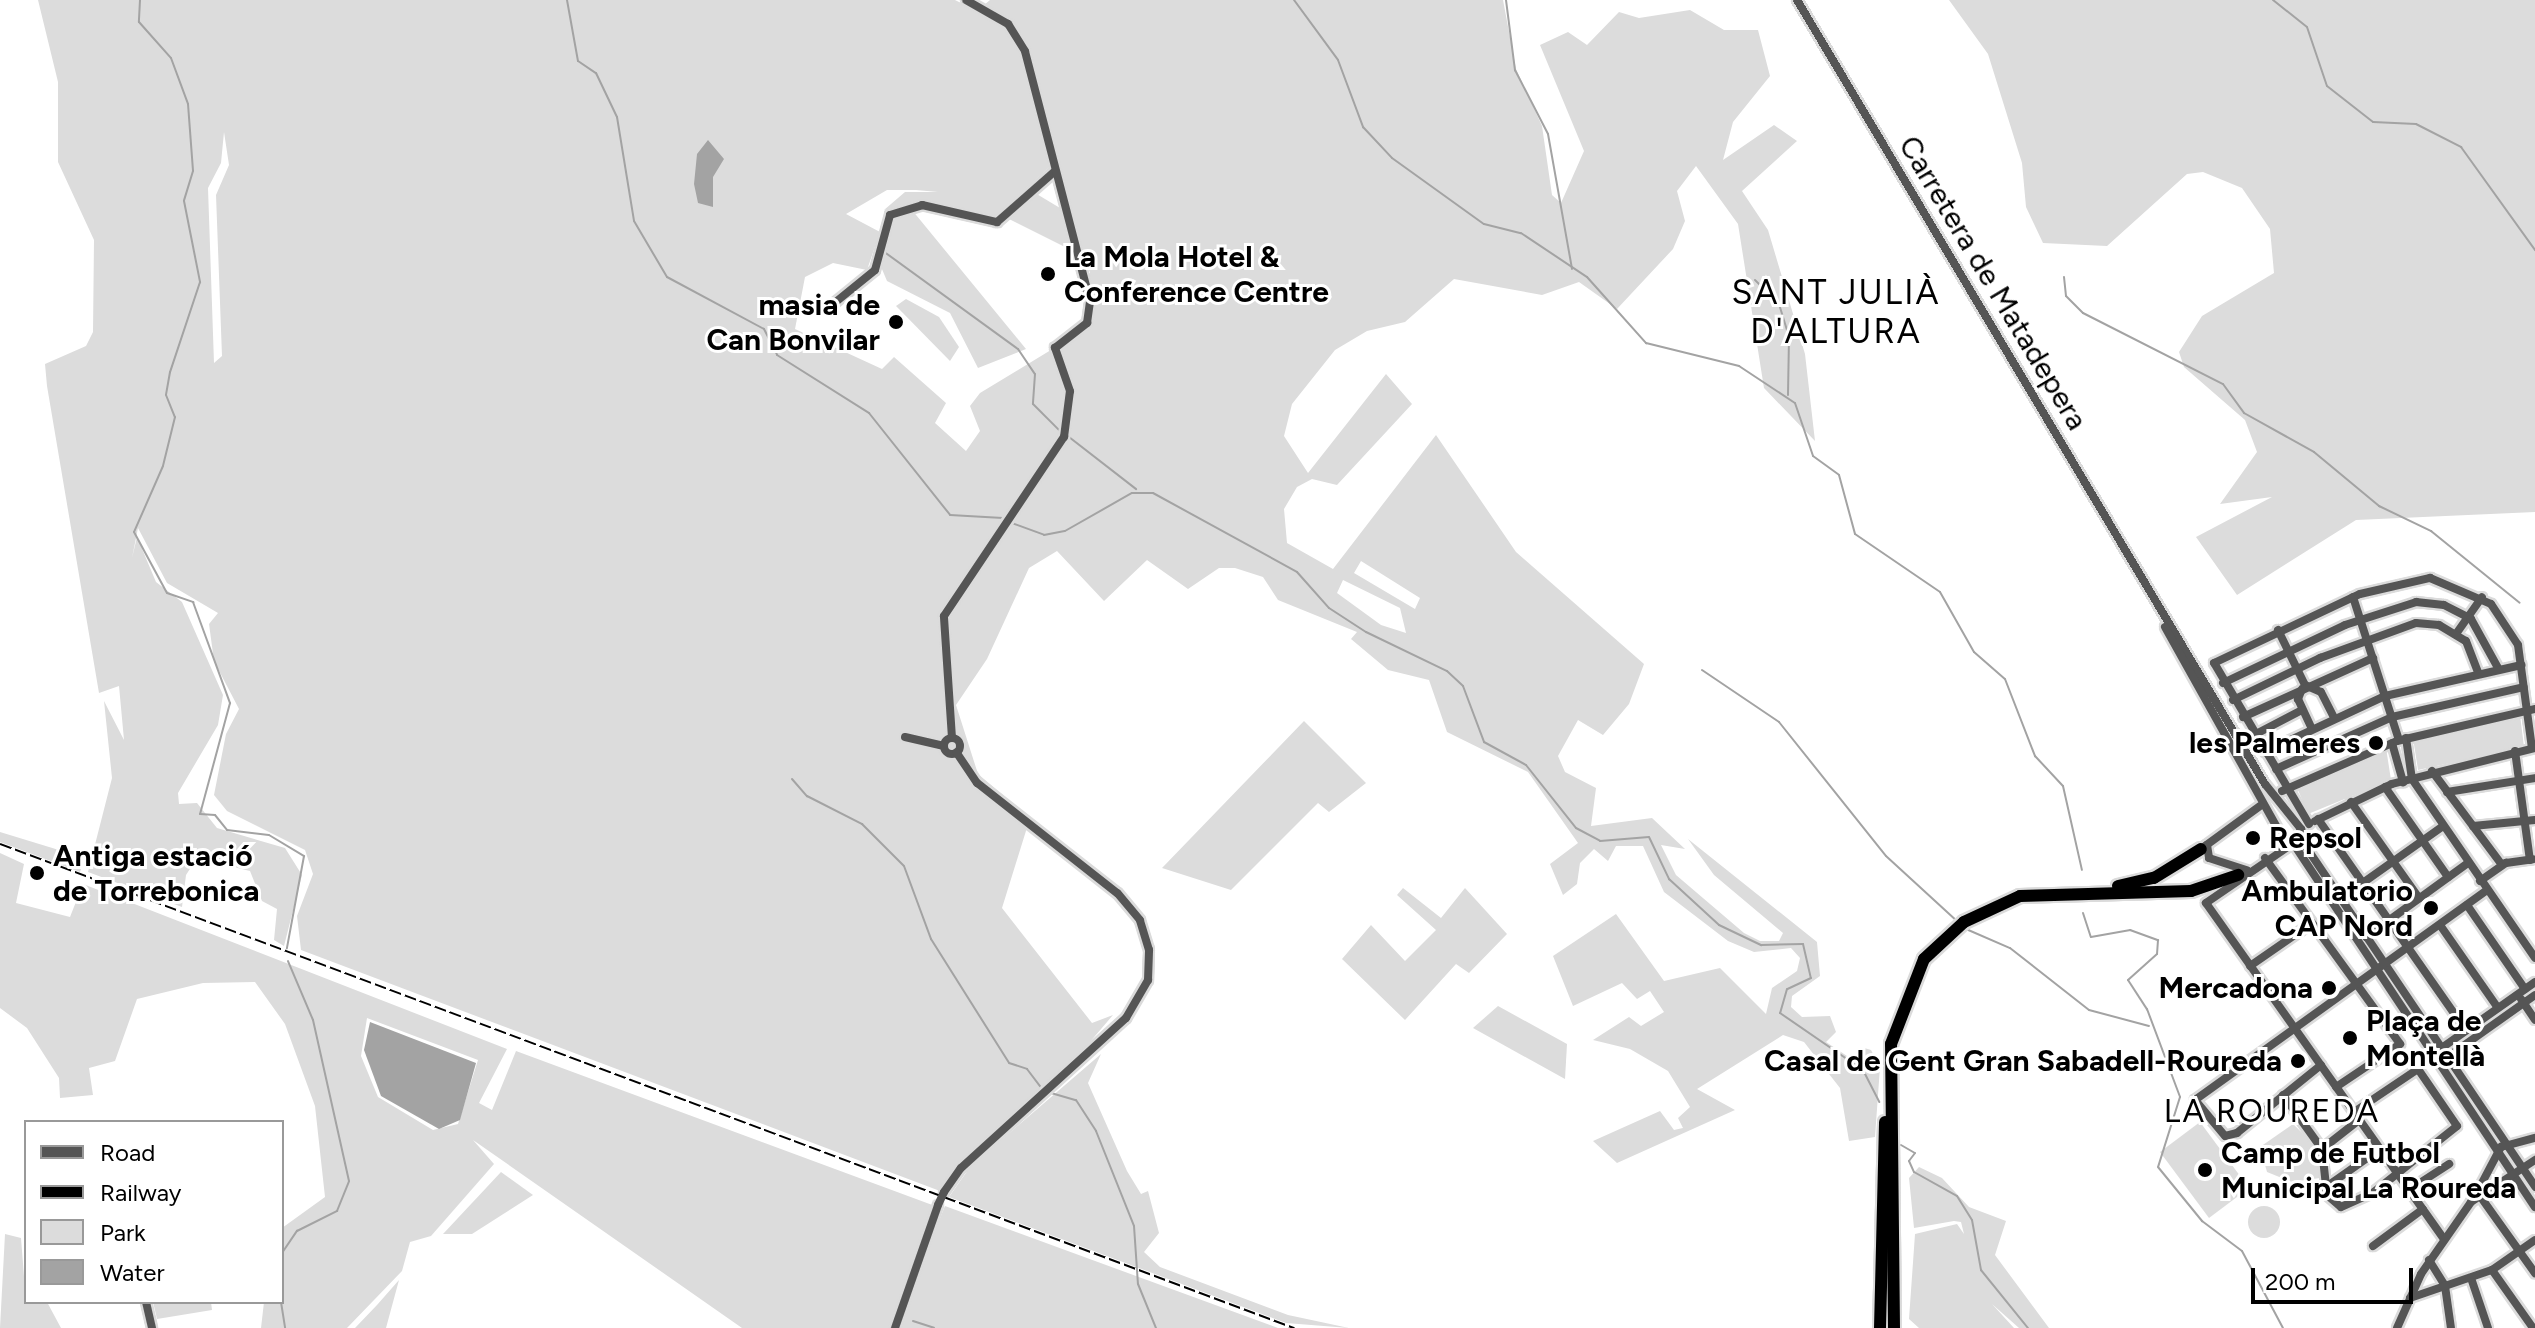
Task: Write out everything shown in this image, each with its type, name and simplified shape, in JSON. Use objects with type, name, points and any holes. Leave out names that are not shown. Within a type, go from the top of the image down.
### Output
[{"type":"highway","points":[[1880,1328],[1888,1039],[1910,975],[1944,936],[1963,921],[2020,893],[2137,884],[2204,846]]},
{"type":"highway","points":[[1963,921],[2034,894],[2170,893],[2243,873]]},
{"type":"highway","points":[[1894,1328],[1891,1044],[1910,982],[1944,936]]},
{"type":"street","points":[[944,746],[952,738],[944,616],[1064,437],[1070,391],[1055,348],[1087,323],[1085,266],[1054,172],[1019,38],[966,0]]},
{"type":"street","name":"Carretera de Matadepera","points":[[1797,0],[2148,590],[2274,792]]},
{"type":"street","points":[[832,305],[875,270],[890,215],[922,205],[997,222],[1054,172]]},
{"type":"street","points":[[2364,938],[2301,833],[2274,792],[2276,769],[2214,663],[2353,597],[2430,578],[2482,597],[2508,624],[2522,665],[2531,710],[2534,748],[2432,771],[2351,802],[2301,833],[2206,901],[2443,1238]]},
{"type":"street","points":[[2353,597],[2399,740],[2407,780],[2535,958]]},
{"type":"street","points":[[2456,634],[2482,597]]},
{"type":"street","points":[[2409,604],[2415,624]]},
{"type":"street","points":[[2223,683],[2289,648],[2361,619],[2409,604],[2440,604],[2468,617],[2488,640],[2498,668]]},
{"type":"street","points":[[2435,624],[2440,604]]},
{"type":"street","points":[[2233,700],[2297,668],[2367,639],[2415,624],[2435,624],[2456,634],[2473,652],[2478,672]]},
{"type":"street","points":[[2278,630],[2305,685],[2302,710],[2311,727]]},
{"type":"street","points":[[2243,717],[2305,685],[2373,658]]},
{"type":"street","points":[[2265,752],[2311,727],[2385,696],[2478,672],[2522,665]]},
{"type":"street","points":[[2305,685],[2321,692],[2334,717]]},
{"type":"street","points":[[2276,769],[2392,717],[2524,687]]},
{"type":"street","points":[[2254,735],[2302,710]]},
{"type":"street","points":[[2243,873],[2209,858],[2204,846],[2260,806],[2274,792],[2399,740],[2531,710]]},
{"type":"street","points":[[895,1328],[944,1192],[970,1159],[1041,1101],[1137,1004],[1149,950],[1140,920],[1117,893],[977,783],[956,752],[905,737]]},
{"type":"street","points":[[952,738],[960,743],[956,752]]},
{"type":"street","points":[[2399,740],[2407,780]]},
{"type":"street","points":[[2480,881],[2502,865],[2532,859],[2530,820],[2515,751]]},
{"type":"street","points":[[2432,771],[2502,865]]},
{"type":"street","points":[[2447,792],[2535,778]]},
{"type":"street","points":[[2385,787],[2448,877]]},
{"type":"street","points":[[2351,802],[2419,898]]},
{"type":"street","points":[[2260,806],[2301,833],[2363,883],[2466,1030]]},
{"type":"street","points":[[2473,826],[2530,820]]},
{"type":"street","points":[[2340,899],[2443,826]]},
{"type":"street","points":[[2301,833],[2364,938],[2443,1047],[2504,1146]]},
{"type":"street","points":[[2265,858],[2400,1044],[2336,1087]]},
{"type":"street","points":[[2364,938],[2468,863]]},
{"type":"street","points":[[2321,1065],[2225,1136],[2195,1100],[2486,891]]},
{"type":"street","points":[[2467,905],[2535,1020]]},
{"type":"street","points":[[2250,966],[2312,923]]},
{"type":"street","points":[[2440,925],[2498,1008]]},
{"type":"street","points":[[2385,966],[2520,1171],[2535,1207]]},
{"type":"street","points":[[2449,1056],[2535,982]]},
{"type":"street","points":[[2443,1047],[2498,1008],[2522,996],[2535,995]]},
{"type":"street","points":[[2283,1095],[2322,1149],[2326,1187],[2335,1204],[2348,1207],[2397,1175],[2456,1129],[2418,1069],[2357,1116],[2322,1149]]},
{"type":"street","points":[[2397,1328],[2429,1260],[2471,1202],[2504,1146],[2535,1138]]},
{"type":"street","points":[[2326,1187],[2380,1149]]},
{"type":"street","points":[[2471,1202],[2535,1160]]},
{"type":"street","points":[[2409,1190],[2449,1164]]},
{"type":"street","points":[[2490,1169],[2500,1183]]},
{"type":"street","points":[[2520,1171],[2535,1187]]},
{"type":"street","points":[[2480,1196],[2535,1273]]},
{"type":"street","points":[[2373,1246],[2423,1209]]},
{"type":"street","points":[[2410,1298],[2492,1270],[2535,1240]]},
{"type":"street","points":[[2429,1260],[2445,1286],[2451,1328]]},
{"type":"street","points":[[2492,1270],[2533,1328]]},
{"type":"street","points":[[2471,1278],[2488,1328]]},
{"type":"street","points":[[146,1304],[152,1328]]},
{"type":"green space","points":[[38,0],[955,0],[977,11],[990,0],[1503,0],[1516,69],[1542,126],[1552,195],[1561,203],[1584,151],[1540,45],[1568,32],[1587,45],[1619,12],[1639,18],[1690,10],[1724,30],[1758,30],[1770,76],[1733,122],[1723,160],[1774,125],[1797,141],[1742,191],[1768,230],[1805,354],[1815,441],[1764,388],[1738,224],[1696,166],[1677,191],[1685,221],[1673,249],[1617,309],[1579,282],[1542,295],[1454,279],[1405,322],[1367,331],[1335,350],[1292,404],[1284,436],[1308,473],[1386,374],[1412,404],[1337,485],[1312,479],[1297,487],[1284,509],[1287,543],[1333,569],[1436,435],[1516,552],[1644,664],[1629,704],[1603,735],[1578,720],[1558,756],[1565,772],[1596,788],[1591,826],[1652,818],[1685,849],[1661,845],[1676,875],[1744,933],[1760,941],[1779,941],[1783,933],[1714,875],[1688,839],[1817,942],[1820,976],[1792,996],[1791,1007],[1802,1017],[1830,1016],[1836,1032],[1826,1042],[1862,1066],[1861,1047],[1871,1050],[1880,1067],[1875,1137],[1849,1141],[1840,1088],[1804,1042],[1783,1035],[1697,1089],[1735,1110],[1617,1163],[1593,1141],[1660,1111],[1674,1130],[1683,1128],[1678,1118],[1690,1107],[1668,1071],[1630,1049],[1593,1040],[1629,1017],[1641,1026],[1664,1012],[1650,991],[1637,999],[1622,983],[1573,1006],[1553,956],[1616,914],[1664,981],[1720,968],[1766,1014],[1772,988],[1797,971],[1800,958],[1791,948],[1754,952],[1728,941],[1664,892],[1643,846],[1616,846],[1608,861],[1594,849],[1580,863],[1577,884],[1563,895],[1550,864],[1578,843],[1528,772],[1447,732],[1429,680],[1388,670],[1351,639],[1357,632],[1278,600],[1263,577],[1235,568],[1219,568],[1188,589],[1147,560],[1104,601],[1057,551],[1029,568],[987,659],[956,705],[978,774],[1030,818],[1002,908],[1092,1023],[1113,1015],[1054,1084],[953,1170],[940,1191],[301,950],[297,916],[313,874],[305,850],[227,811],[214,795],[226,734],[239,709],[214,661],[209,624],[218,613],[167,583],[138,528],[132,558],[137,537],[156,582],[182,602],[223,695],[218,725],[178,793],[179,804],[197,803],[217,828],[285,848],[302,875],[284,946],[274,940],[277,909],[262,901],[250,871],[197,858],[186,875],[182,907],[88,872],[112,778],[104,701],[124,740],[119,686],[99,693],[47,386],[45,364],[86,346],[93,332],[94,240],[58,162],[58,82]],"holes":[[[224,132],[229,165],[216,195],[222,356],[214,363],[208,188],[221,163]],[[1054,163],[1090,273],[1073,284],[1094,296],[1092,325],[980,393],[970,406],[980,431],[966,451],[935,423],[946,403],[894,357],[882,369],[795,329],[805,277],[833,263],[867,270],[880,232],[846,214],[887,190],[938,192],[905,192],[884,210],[930,201],[995,216]],[[1361,561],[1420,598],[1415,609],[1354,573]],[[1343,580],[1400,608],[1406,633],[1381,625],[1337,593]]]},
{"type":"green space","points":[[1949,0],[2535,0],[2535,512],[2356,520],[2237,595],[2196,537],[2272,497],[2220,504],[2257,452],[2245,420],[2184,367],[2179,352],[2202,316],[2274,273],[2270,229],[2242,188],[2203,172],[2187,174],[2107,246],[2043,243],[2026,207],[2022,163],[1988,54]]},
{"type":"green space","points":[[1035,193],[1060,208],[1073,251],[1009,219]]},
{"type":"green space","points":[[912,210],[1026,349],[978,368],[950,313],[887,281],[879,262],[890,217]]},
{"type":"green space","points":[[906,299],[939,317],[959,347],[950,361],[896,306]]},
{"type":"green space","points":[[2520,715],[2524,747],[2418,770],[2413,738]]},
{"type":"green space","points":[[1304,721],[1366,783],[1329,812],[1318,803],[1231,890],[1162,868]]},
{"type":"green space","points":[[2386,748],[2391,780],[2308,814],[2298,790]]},
{"type":"green space","points":[[0,832],[85,858],[80,872],[0,842]]},
{"type":"green space","points":[[0,853],[24,864],[16,903],[70,917],[83,884],[507,1049],[479,1103],[492,1110],[516,1051],[935,1206],[902,1290],[906,1301],[945,1206],[1278,1328],[742,1328],[473,1140],[494,1164],[431,1236],[410,1242],[402,1271],[347,1328],[261,1328],[264,1304],[284,1304],[284,1227],[325,1197],[315,1106],[285,1024],[255,982],[203,983],[137,999],[115,1061],[89,1068],[93,1095],[60,1098],[59,1078],[27,1028],[0,1008]],"holes":[[[367,1018],[478,1060],[458,1124],[433,1130],[378,1097],[361,1056]]]},
{"type":"green space","points":[[1403,888],[1441,918],[1465,888],[1507,934],[1469,973],[1456,964],[1405,1020],[1342,959],[1371,925],[1405,961],[1436,930],[1397,895]]},
{"type":"green space","points":[[1498,1006],[1567,1044],[1565,1079],[1473,1028]]},
{"type":"green space","points":[[1101,1054],[1088,1083],[1127,1171],[1141,1194],[1148,1191],[1159,1233],[1144,1252],[1160,1267],[1288,1315],[1349,1328],[1286,1323],[949,1197],[970,1167]]},
{"type":"green space","name":"Camp de Futbol Municipal La Roureda","points":[[2200,1122],[2249,1188],[2209,1218],[2160,1152]]},
{"type":"green space","points":[[2293,1124],[2317,1147],[2320,1178],[2292,1182],[2267,1172],[2260,1147]]},
{"type":"green space","points":[[1919,1167],[1942,1178],[1969,1207],[2006,1221],[1995,1255],[2049,1328],[2019,1328],[1992,1304],[2014,1328],[1919,1328],[1909,1319],[1915,1234],[1957,1224],[1964,1234],[1961,1222],[1954,1221],[1914,1228],[1909,1178]]},
{"type":"green space","points":[[501,1172],[533,1195],[472,1234],[443,1234]]},
{"type":"green space","points":[[2264,1206],[2276,1210],[2280,1222],[2276,1234],[2264,1238],[2252,1234],[2248,1222],[2252,1210]]},
{"type":"green space","points":[[5,1234],[21,1238],[24,1304],[48,1304],[61,1328],[0,1328]]},
{"type":"green space","points":[[399,1280],[386,1328],[355,1328],[377,1305]]},
{"type":"green space","points":[[153,1304],[211,1304],[212,1310],[157,1319]]},
{"type":"water","points":[[708,140],[724,159],[713,177],[713,207],[698,203],[694,184],[697,154]]},
{"type":"water","points":[[370,1022],[476,1063],[460,1120],[439,1129],[381,1096],[364,1050]]},
{"type":"waterway","points":[[140,0],[139,22],[171,58],[188,104],[193,171],[184,201],[200,282],[170,372],[166,395],[175,417],[163,466],[134,532],[167,593],[193,602],[230,703],[200,814],[215,815],[227,830],[269,835],[304,856],[287,948]]},
{"type":"waterway","points":[[567,0],[578,61],[596,73],[617,117],[634,221],[667,277],[764,329],[777,355],[869,413],[950,515],[1003,518]]},
{"type":"waterway","points":[[1294,0],[1338,60],[1363,127],[1392,158],[1484,224],[1521,233],[1587,277],[1646,343],[1739,366],[1795,403],[1813,456],[1839,475],[1855,534],[1940,592],[1974,652],[2005,679],[2035,756],[2063,786],[2082,870]]},
{"type":"waterway","points":[[1506,0],[1515,70],[1548,134],[1572,269]]},
{"type":"waterway","points":[[2273,0],[2307,27],[2327,86],[2373,122],[2416,124],[2461,147],[2535,250]]},
{"type":"waterway","points":[[883,251],[1018,349],[1035,374],[1033,404],[1060,431]]},
{"type":"waterway","points":[[2064,277],[2066,296],[2083,313],[2223,384],[2244,413],[2314,452],[2379,506],[2431,531],[2520,603]]},
{"type":"waterway","points":[[1755,280],[1779,304],[1789,337],[1788,395]]},
{"type":"waterway","points":[[1069,437],[1136,489]]},
{"type":"waterway","points":[[1009,522],[1044,535],[1065,531],[1132,493],[1153,493],[1297,572],[1329,608],[1366,632],[1447,671],[1463,686],[1484,742],[1526,765],[1576,828],[1600,841],[1649,837],[1669,879],[1719,925],[1761,945],[1803,944],[1811,978],[1787,989],[1780,1013],[1863,1070],[1879,1102]]},
{"type":"waterway","points":[[1702,670],[1779,722],[1886,856],[1958,922]]},
{"type":"waterway","points":[[792,779],[807,796],[862,824],[904,866],[931,939],[1009,1063],[1027,1069],[1042,1089]]},
{"type":"waterway","points":[[2083,913],[2091,937],[2130,930],[2158,940],[2157,954],[2128,980],[2147,1009],[2180,1097],[2158,1167],[2202,1221],[2242,1251],[2283,1328]]},
{"type":"waterway","points":[[1966,929],[2010,948],[2089,1010],[2149,1026]]},
{"type":"waterway","points":[[284,1250],[297,1231],[337,1211],[349,1181],[313,1020],[288,961]]},
{"type":"waterway","points":[[1051,1093],[1076,1100],[1096,1131],[1134,1226],[1138,1284],[1156,1328]]},
{"type":"waterway","points":[[1901,1145],[1915,1153],[1909,1161],[1914,1172],[1957,1196],[1972,1220],[1981,1270],[2028,1328]]},
{"type":"waterway","points":[[281,1304],[285,1328]]},
{"type":"waterway","points":[[913,1321],[934,1328]]},
{"type":"railway","points":[[0,844],[1294,1328]]},
{"type":"place","name":"La Mola Hotel & Conference Centre","points":[[1048,274]]},
{"type":"place","name":"masia de Can Bonvilar","points":[[896,322]]},
{"type":"place","name":"les Palmeres","points":[[2376,743]]},
{"type":"place","name":"Repsol","points":[[2253,838]]},
{"type":"place","name":"Antiga estació de Torrebonica","points":[[37,873]]},
{"type":"place","name":"Ambulatorio CAP Nord","points":[[2431,908]]},
{"type":"place","name":"Mercadona","points":[[2329,988]]},
{"type":"place","name":"Plaça de Montellà","points":[[2350,1038]]},
{"type":"place","name":"Casal de Gent Gran Sabadell-Roureda","points":[[2298,1061]]},
{"type":"place","name":"Camp de Futbol Municipal La Roureda","points":[[2205,1170]]},
{"type":"district","name":"SANT JULIÀ D'ALTURA","points":[[1836,312]]},
{"type":"district","name":"LA ROUREDA","points":[[2272,1111]]}]
